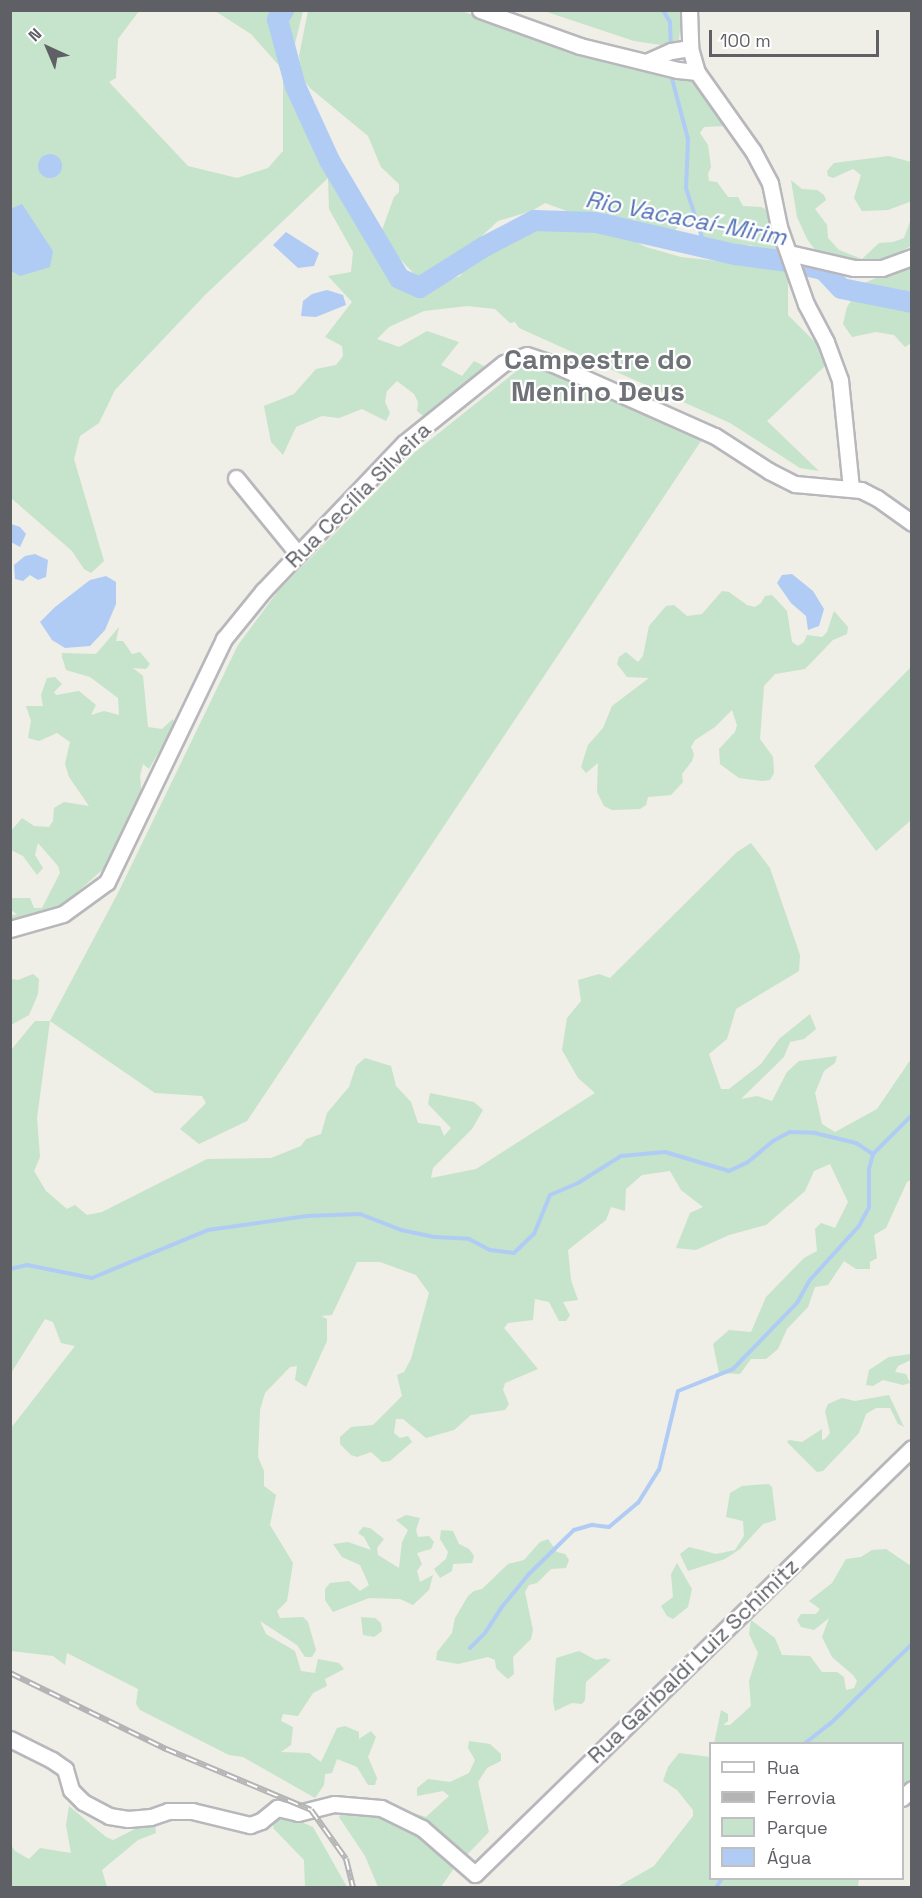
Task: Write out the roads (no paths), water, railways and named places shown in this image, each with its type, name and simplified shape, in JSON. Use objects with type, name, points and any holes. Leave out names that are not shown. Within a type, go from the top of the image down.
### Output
[{"type":"street","points":[[480,10],[580,46],[678,70],[697,72]]},
{"type":"street","points":[[689,10],[690,48],[697,72],[753,151],[770,183],[806,304],[826,342],[840,380],[851,488]]},
{"type":"street","points":[[653,64],[671,51],[690,48]]},
{"type":"street","points":[[791,257],[854,268],[882,268],[912,257]]},
{"type":"street","name":"Rua Cecília Silveira","points":[[10,929],[63,914],[107,882],[224,639],[298,554],[404,443],[504,363],[527,356],[553,364],[715,436],[769,471],[795,484],[851,488],[877,498],[912,523]]},
{"type":"street","points":[[236,478],[298,554]]},
{"type":"street","name":"Rua Garibaldi Luiz Schimitz","points":[[10,1739],[52,1760],[65,1770],[71,1790],[83,1802],[109,1816],[128,1819],[151,1817],[168,1812],[192,1811],[250,1825],[261,1821],[277,1808],[298,1813],[334,1804],[381,1808],[422,1828],[474,1874],[912,1448]]},
{"type":"water","points":[[50,154],[59,157],[62,166],[59,175],[50,178],[41,175],[38,166],[41,157]]},
{"type":"water","points":[[22,204],[53,251],[50,267],[20,276],[11,271],[10,209]]},
{"type":"water","points":[[286,232],[319,253],[314,266],[298,268],[273,245]]},
{"type":"water","points":[[327,290],[343,295],[346,305],[316,317],[301,316],[303,301],[312,294]]},
{"type":"water","points":[[11,524],[20,527],[26,534],[20,547],[11,542]]},
{"type":"water","points":[[35,554],[48,560],[46,577],[38,580],[30,575],[23,581],[15,579],[14,565],[25,556]]},
{"type":"water","points":[[792,574],[813,591],[824,609],[819,626],[808,630],[806,616],[791,603],[777,583],[782,575]]},
{"type":"water","points":[[106,576],[116,582],[116,604],[105,630],[90,646],[65,648],[52,640],[40,622],[55,607],[90,580]]},
{"type":"waterway","name":"Rio Vacacaí-Mirim","points":[[283,10],[277,19],[295,86],[329,160],[399,278],[419,287],[484,246],[534,220],[596,222],[735,254],[787,261],[823,269],[841,288],[912,302]]},
{"type":"waterway","points":[[663,10],[670,22],[671,47]]},
{"type":"waterway","points":[[670,71],[688,139],[686,188],[705,247]]},
{"type":"waterway","points":[[470,1648],[485,1633],[501,1608],[529,1574],[574,1530],[592,1525],[609,1527],[638,1503],[659,1470],[678,1391],[733,1369],[797,1303],[809,1281],[859,1226],[869,1207],[869,1169],[873,1154],[912,1115]]},
{"type":"waterway","points":[[10,1269],[27,1265],[92,1278],[208,1230],[307,1216],[360,1214],[401,1230],[434,1237],[469,1239],[490,1250],[514,1253],[534,1234],[550,1195],[578,1183],[621,1156],[665,1152],[729,1171],[748,1162],[773,1141],[790,1132],[815,1133],[856,1143],[873,1154]]},
{"type":"waterway","points":[[807,1742],[830,1724],[912,1644]]},
{"type":"waterway","points":[[716,1888],[721,1880]]},
{"type":"railway","points":[[10,1673],[166,1749],[311,1810],[346,1859],[353,1888]]},
{"type":"district","name":"Campestre do Menino Deus","points":[[598,375]]}]
